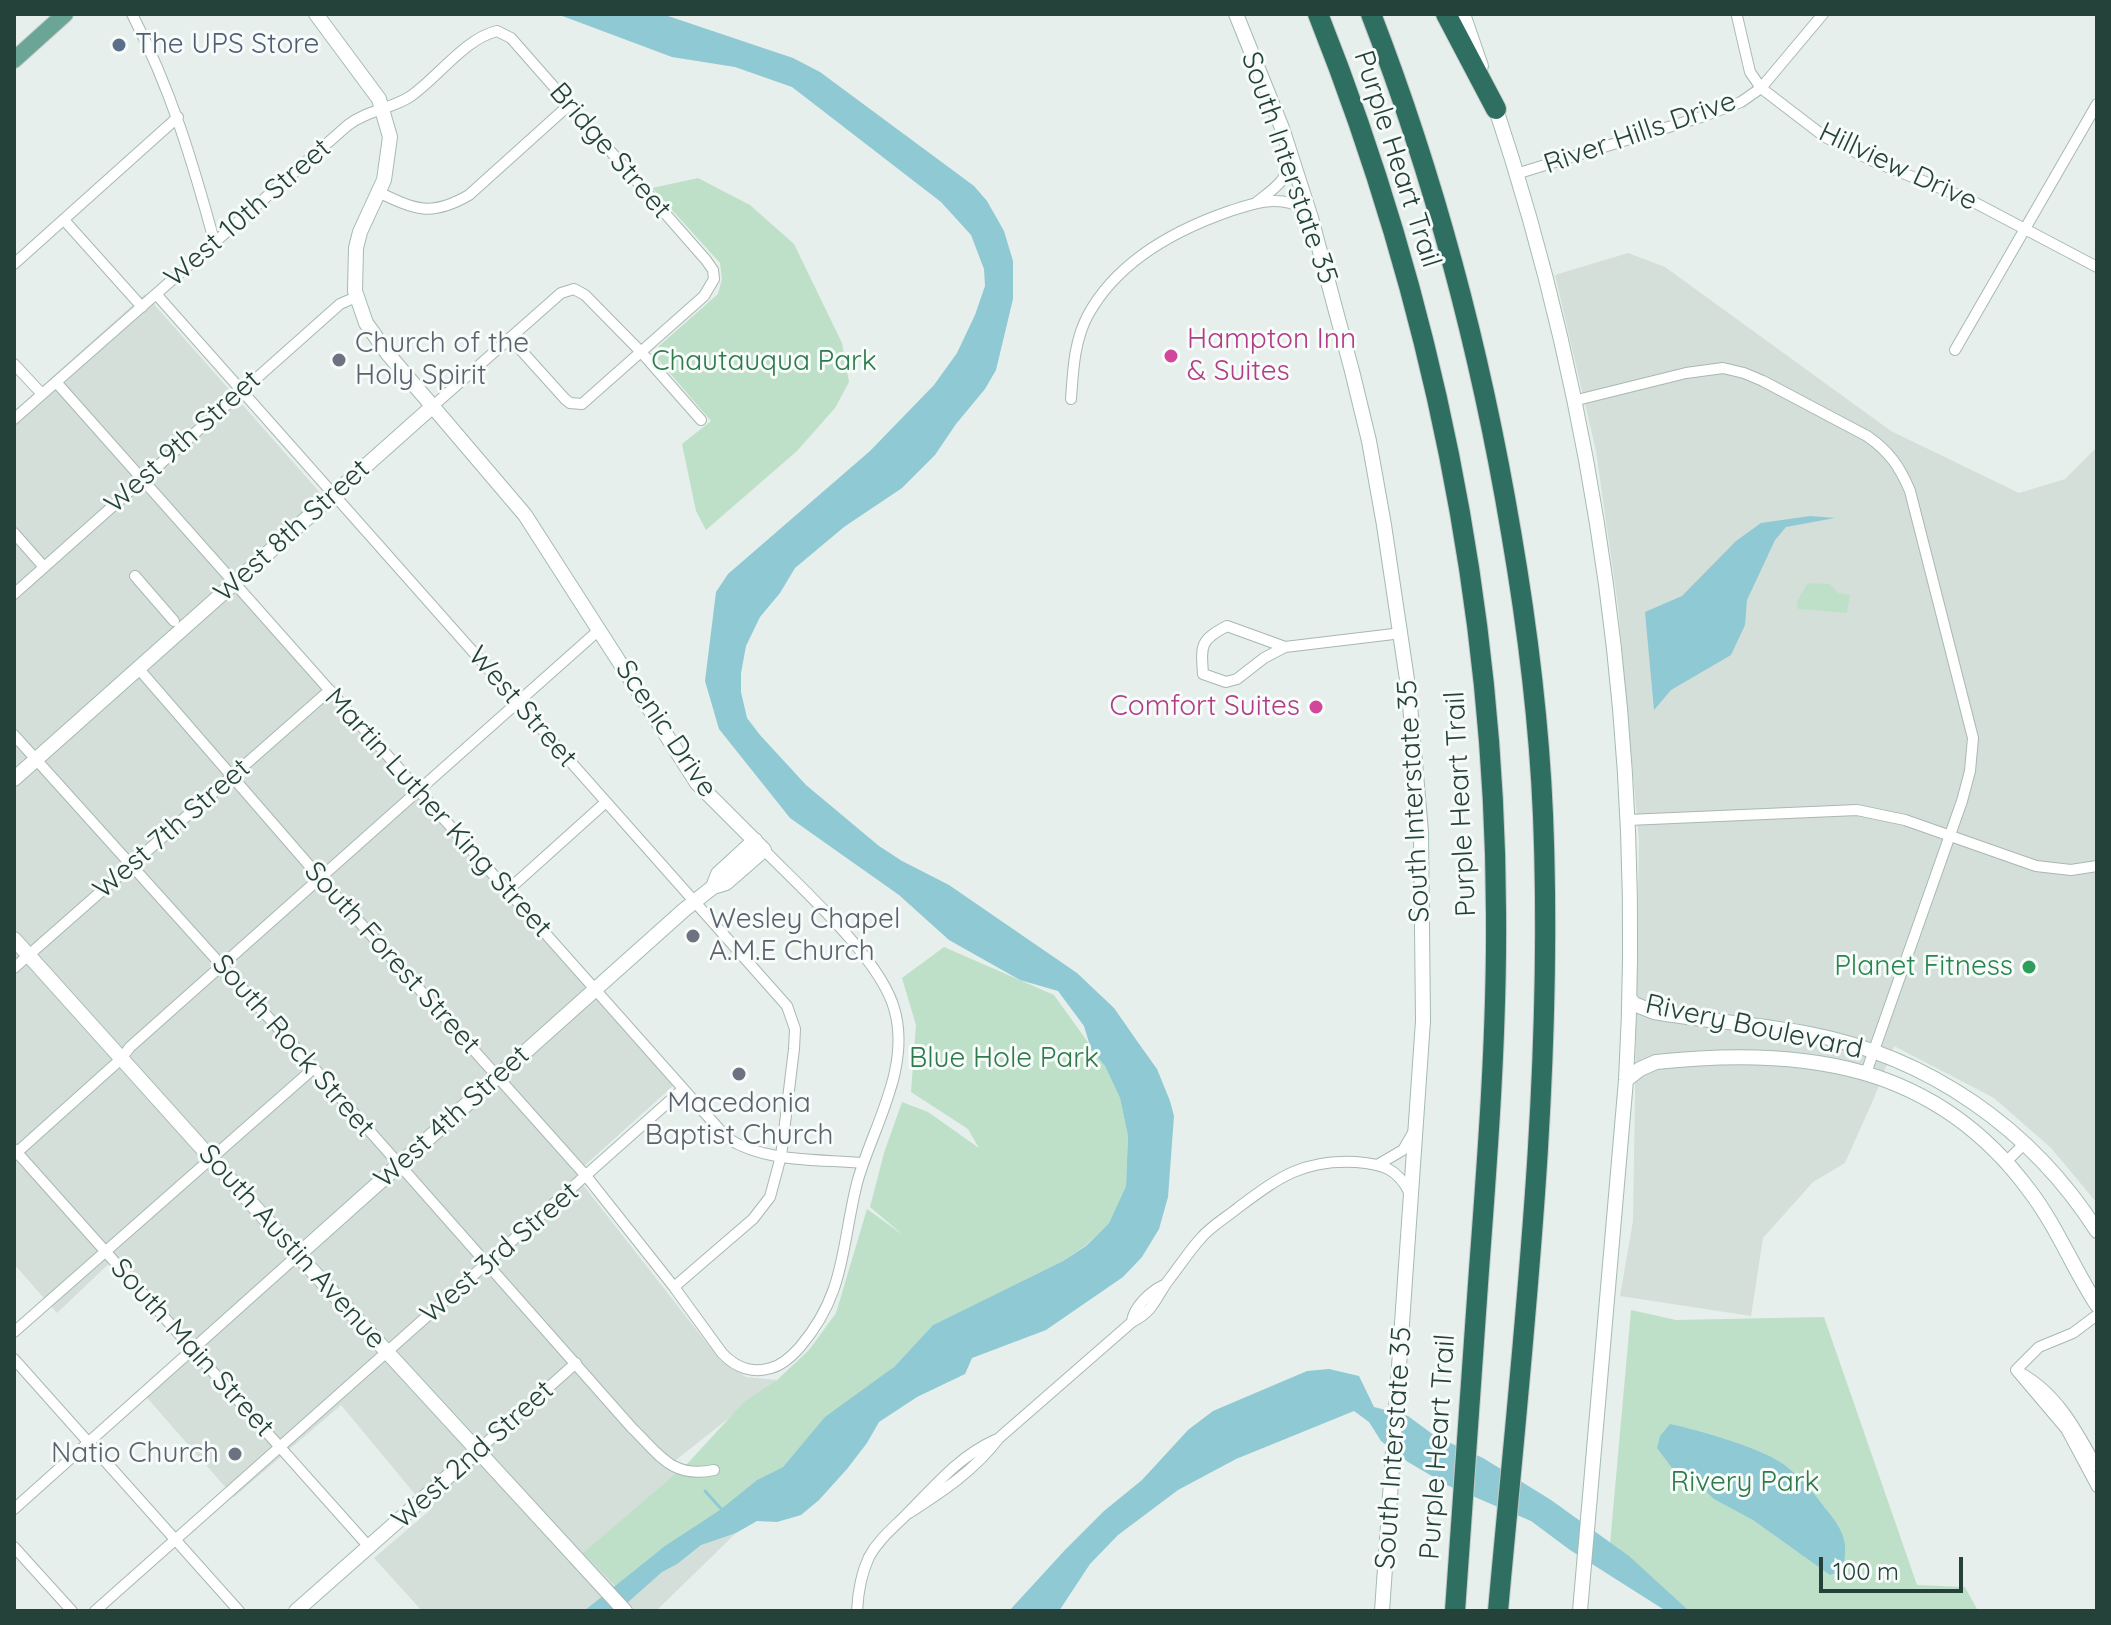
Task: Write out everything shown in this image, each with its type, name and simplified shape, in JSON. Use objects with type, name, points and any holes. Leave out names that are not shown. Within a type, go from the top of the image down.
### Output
[{"type":"highway","name":"Purple Heart Trail","points":[[1318,14],[1381,192],[1430,358],[1468,569],[1481,666],[1495,850],[1495,1015],[1455,1611]]},
{"type":"highway","name":"Purple Heart Trail","points":[[1371,14],[1404,100],[1465,304],[1484,381],[1523,600],[1537,722],[1545,884],[1541,1090],[1498,1611]]},
{"type":"highway","points":[[1446,14],[1496,109]]},
{"type":"main road","points":[[14,60],[65,14]]},
{"type":"main road","name":"Scenic Drive","points":[[316,14],[383,108],[390,137],[388,165],[356,248],[356,297],[374,337],[525,515],[697,783],[760,845]]},
{"type":"main road","name":"South Interstate 35","points":[[1236,14],[1290,153],[1311,218],[1369,441],[1402,633],[1409,693],[1421,832],[1423,1021],[1382,1611]]},
{"type":"main road","points":[[1463,14],[1516,174],[1552,306],[1600,550],[1619,684],[1628,820],[1631,1000],[1580,1611]]},
{"type":"main road","name":"West 8th Street","points":[[14,779],[433,406]]},
{"type":"main road","name":"West 4th Street","points":[[298,1255],[713,887],[718,874],[760,845]]},
{"type":"main road","name":"South Austin Avenue","points":[[14,939],[298,1255],[625,1611]]},
{"type":"main road","name":"Rivery Boulevard","points":[[1631,1000],[1654,1012],[1812,1034],[1873,1051],[1932,1077],[1966,1096],[2025,1143],[2074,1197],[2097,1231]]},
{"type":"main road","name":"Rivery Boulevard","points":[[1626,1080],[1656,1062],[1794,1058],[1836,1064],[1906,1088],[1938,1105],[1972,1130],[2006,1162],[2039,1203],[2097,1305]]},
{"type":"main road","name":"West 2nd Street","points":[[296,1611],[477,1451]]},
{"type":"street","points":[[132,14],[178,117],[215,244]]},
{"type":"street","name":"River Hills Drive","points":[[1516,174],[1724,109],[1761,88],[1823,14]]},
{"type":"street","name":"Hillview Drive","points":[[1737,16],[1750,72],[1761,88],[1825,137],[1848,150],[1968,199],[2097,267]]},
{"type":"street","name":"West 10th Street","points":[[14,419],[348,125],[358,117],[411,96],[481,36],[497,31]]},
{"type":"street","name":"Bridge Street","points":[[497,31],[511,38],[713,270],[714,279],[704,296],[642,353]]},
{"type":"street","points":[[1955,350],[2097,104]]},
{"type":"street","points":[[378,192],[411,208],[438,209],[453,205],[469,195],[569,105]]},
{"type":"street","points":[[14,264],[178,117]]},
{"type":"street","points":[[1257,202],[1281,182],[1290,167],[1290,153]]},
{"type":"street","points":[[1071,399],[1077,343],[1088,316],[1103,293],[1125,269],[1165,239],[1203,220],[1257,202],[1289,203],[1311,218]]},
{"type":"street","points":[[64,220],[142,307]]},
{"type":"street","name":"West 8th Street","points":[[433,406],[561,293],[574,289],[585,295],[642,353]]},
{"type":"street","name":"West Street","points":[[156,294],[778,994],[793,1017],[794,1049],[781,1156]]},
{"type":"street","name":"West 9th Street","points":[[14,594],[340,304],[356,297]]},
{"type":"street","points":[[510,338],[565,399],[576,405],[588,401],[642,353],[701,420]]},
{"type":"street","points":[[14,364],[42,394]]},
{"type":"street","points":[[1573,401],[1709,368],[1733,369],[1763,381],[1867,436],[1894,460],[1910,491],[1973,738],[1970,771],[1962,801],[1866,1073]]},
{"type":"street","name":"Martin Luther King Street","points":[[56,382],[727,1138],[766,1156],[863,1163]]},
{"type":"street","points":[[14,533],[44,567]]},
{"type":"street","points":[[135,576],[174,621]]},
{"type":"street","points":[[1285,647],[1227,626],[1208,637],[1201,647],[1203,674],[1226,682],[1237,679],[1264,658],[1285,647],[1402,633]]},
{"type":"street","points":[[15,1152],[599,630]]},
{"type":"street","name":"South Forest Street","points":[[138,668],[587,1177],[674,1287]]},
{"type":"street","name":"West 7th Street","points":[[14,968],[330,690]]},
{"type":"street","name":"South Rock Street","points":[[14,735],[632,1428],[675,1468],[690,1473],[714,1470]]},
{"type":"street","points":[[507,891],[606,802]]},
{"type":"street","points":[[1628,820],[1857,810],[1905,820],[2036,866],[2071,870],[2097,866]]},
{"type":"street","name":"Scenic Drive","points":[[674,1287],[730,1361],[752,1370],[782,1364],[806,1339],[826,1311],[841,1266],[863,1163],[890,1091],[895,1067],[898,1047],[894,1009],[879,975],[760,845]]},
{"type":"street","points":[[14,1332],[314,1068]]},
{"type":"street","name":"West 3rd Street","points":[[95,1611],[683,1089]]},
{"type":"street","points":[[1379,1164],[1403,1150],[1416,1125]]},
{"type":"street","points":[[2006,1162],[2025,1143]]},
{"type":"street","name":"South Main Street","points":[[15,1152],[370,1548]]},
{"type":"street","points":[[674,1287],[762,1208],[775,1183],[781,1156]]},
{"type":"street","points":[[857,1611],[858,1590],[871,1554],[909,1513],[958,1481],[983,1460],[999,1438],[1132,1322],[1149,1311],[1161,1296],[1164,1285],[1203,1235],[1274,1181],[1293,1170],[1332,1161],[1379,1164],[1402,1179],[1412,1199]]},
{"type":"street","name":"West 4th Street","points":[[14,1509],[298,1255]]},
{"type":"street","points":[[2016,1370],[2039,1347],[2073,1333],[2097,1315]]},
{"type":"street","points":[[14,1359],[239,1611]]},
{"type":"street","name":"West 2nd Street","points":[[477,1451],[576,1363]]},
{"type":"street","points":[[2016,1370],[2034,1380],[2061,1407],[2097,1467]]},
{"type":"street","points":[[2016,1370],[2066,1429],[2097,1487]]},
{"type":"street","points":[[14,1547],[72,1611]]},
{"type":"shaded area","points":[[1628,253],[1665,267],[1891,431],[2019,493],[2065,479],[2097,447],[2097,1203],[2051,1148],[1994,1098],[1894,1046],[1845,1163],[1813,1182],[1763,1238],[1751,1316],[1620,1296],[1633,1221],[1639,840],[1618,606],[1596,451],[1555,275]]},
{"type":"shaded area","points":[[145,294],[322,495],[226,581],[673,1086],[576,1176],[720,1360],[746,1377],[777,1380],[676,1460],[735,1534],[656,1611],[422,1611],[374,1558],[429,1511],[341,1405],[234,1497],[142,1392],[193,1346],[117,1256],[57,1313],[14,1264],[14,411]]},
{"type":"green space","name":"Chautauqua Park","points":[[698,178],[750,205],[794,244],[842,343],[849,382],[835,408],[797,451],[706,530],[696,511],[682,444],[711,421],[656,357],[659,346],[718,294],[722,279],[720,263],[652,188]]},
{"type":"green space","points":[[1808,583],[1830,584],[1838,593],[1850,595],[1847,613],[1798,609],[1797,601]]},
{"type":"green space","name":"Blue Hole Park","points":[[944,947],[1054,995],[1105,1066],[1120,1098],[1128,1136],[1126,1186],[1109,1223],[1085,1246],[1063,1261],[933,1325],[894,1367],[809,1437],[783,1467],[757,1480],[623,1593],[583,1553],[687,1464],[745,1401],[777,1380],[809,1350],[836,1313],[867,1209],[903,1235],[870,1207],[902,1102],[928,1112],[979,1148],[968,1129],[911,1092],[916,1025],[902,978]]},
{"type":"green space","name":"Rivery Park","points":[[1631,1310],[1676,1320],[1824,1317],[1917,1585],[1965,1587],[1978,1611],[1687,1611],[1610,1544]]},
{"type":"water","points":[[557,14],[662,14],[793,58],[820,72],[974,186],[987,201],[1004,231],[1013,261],[1013,299],[996,370],[935,455],[902,488],[844,527],[795,568],[760,617],[746,646],[741,692],[747,718],[806,785],[879,846],[949,885],[1077,973],[1114,1008],[1157,1069],[1174,1116],[1168,1197],[1159,1229],[1142,1257],[1123,1277],[1046,1330],[972,1358],[965,1374],[917,1397],[879,1422],[847,1469],[801,1515],[777,1522],[757,1521],[736,1533],[701,1545],[662,1572],[618,1611],[584,1611],[665,1546],[720,1510],[757,1480],[783,1467],[825,1417],[894,1367],[933,1325],[1063,1261],[1086,1246],[1109,1223],[1126,1186],[1128,1136],[1120,1098],[1105,1066],[1091,1049],[1084,1026],[1058,991],[1020,980],[949,940],[899,895],[790,818],[719,729],[705,681],[716,592],[728,574],[870,451],[934,385],[957,353],[985,286],[984,269],[971,235],[941,202],[792,87],[735,67],[672,57]]},
{"type":"water","points":[[1810,516],[1835,518],[1786,527],[1775,540],[1747,600],[1745,625],[1731,655],[1671,690],[1654,710],[1645,612],[1682,596],[1736,541],[1761,523]]},
{"type":"water","points":[[1329,1369],[1359,1376],[1374,1407],[1408,1416],[1435,1436],[1483,1458],[1551,1500],[1629,1556],[1689,1611],[1666,1611],[1570,1550],[1531,1521],[1449,1486],[1408,1462],[1381,1441],[1369,1422],[1354,1411],[1236,1459],[1178,1490],[1118,1535],[1090,1564],[1059,1611],[1009,1611],[1104,1511],[1142,1480],[1188,1430],[1213,1411],[1307,1371]]},
{"type":"water","points":[[1670,1424],[1748,1447],[1777,1460],[1803,1481],[1840,1530],[1845,1544],[1842,1571],[1830,1575],[1672,1468],[1657,1448],[1660,1436]]},
{"type":"waterway","points":[[705,1491],[724,1512]]},
{"type":"place","name":"The UPS Store","points":[[119,45]]},
{"type":"place","name":"Hampton Inn & Suites","points":[[1171,356]]},
{"type":"place","name":"Church of the Holy Spirit","points":[[339,360]]},
{"type":"place","name":"Comfort Suites","points":[[1316,707]]},
{"type":"place","name":"Wesley Chapel A.M.E Church","points":[[693,936]]},
{"type":"place","name":"Planet Fitness","points":[[2029,967]]},
{"type":"place","name":"Macedonia Baptist Church","points":[[739,1074]]},
{"type":"place","name":"Natio Church","points":[[235,1454]]}]
